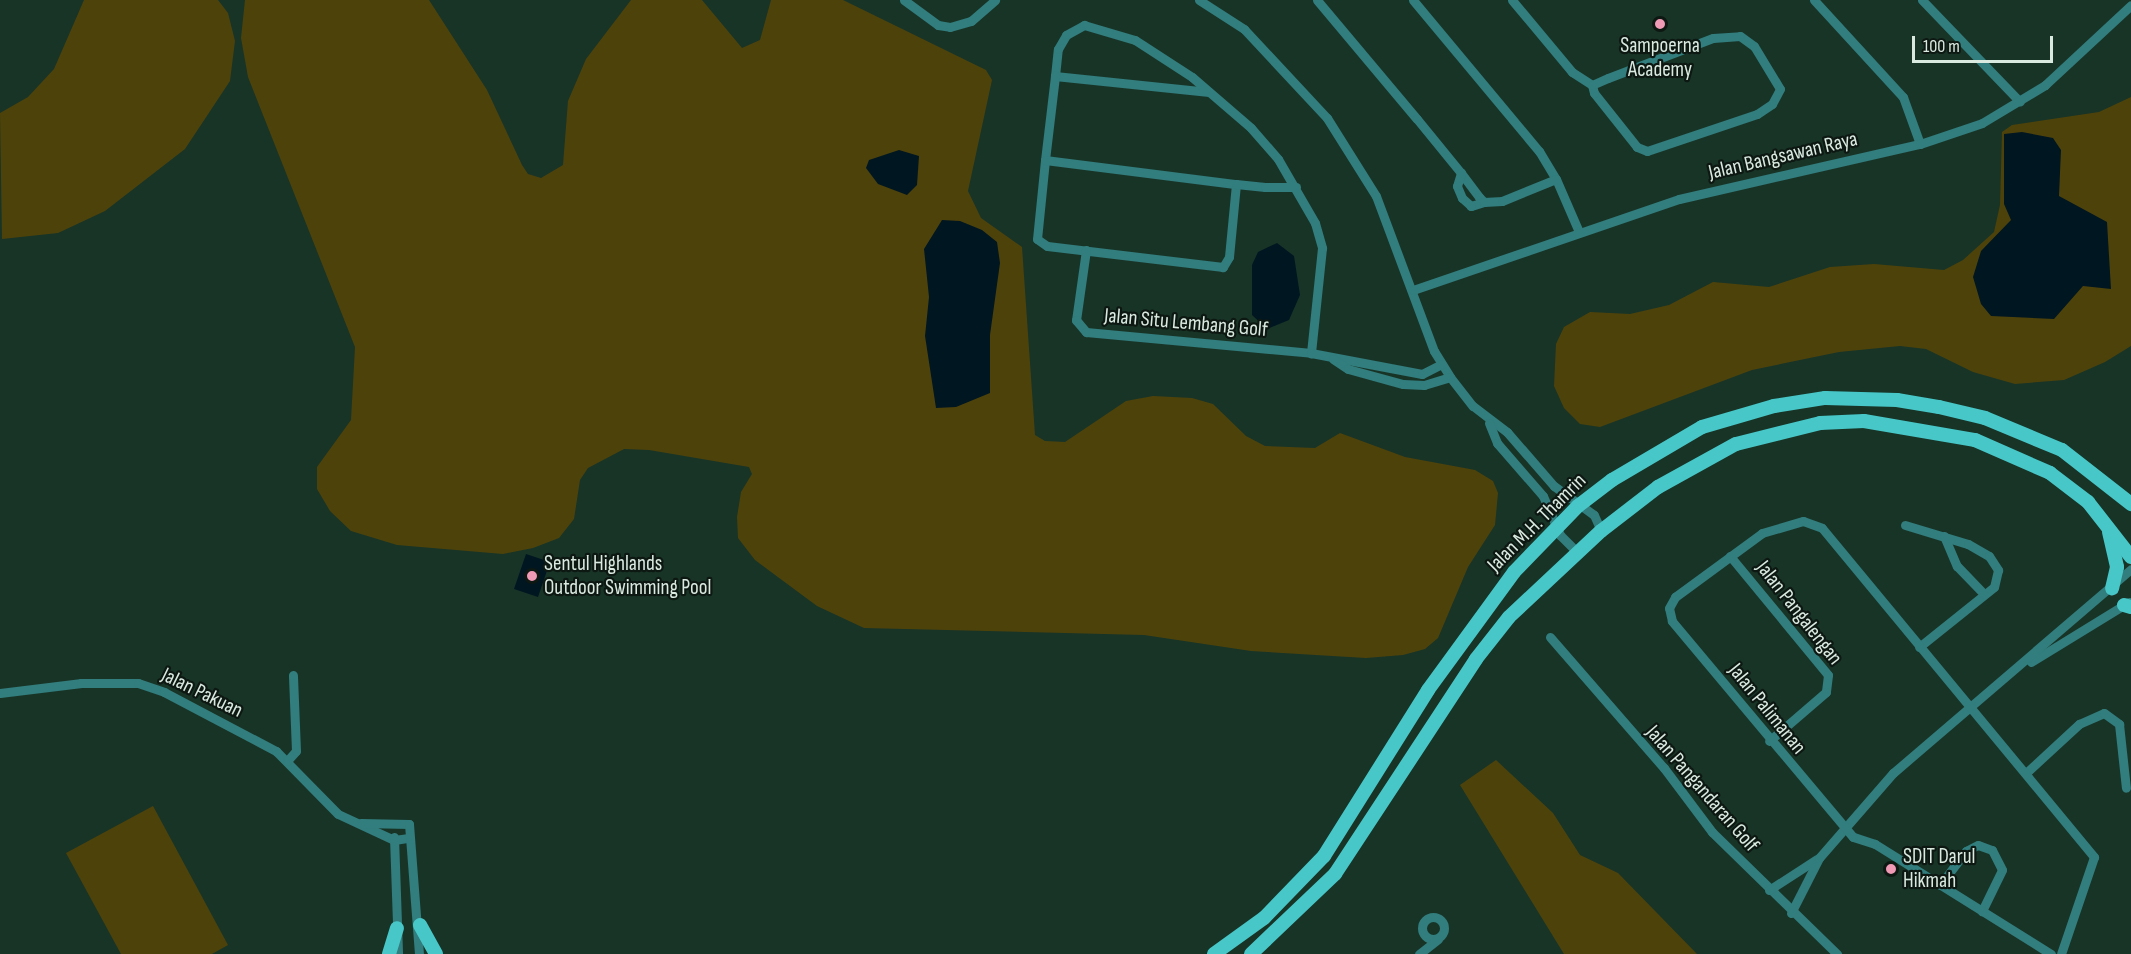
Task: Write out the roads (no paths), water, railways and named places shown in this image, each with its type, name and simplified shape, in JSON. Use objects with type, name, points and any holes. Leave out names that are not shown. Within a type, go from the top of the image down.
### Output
[{"type":"main road","name":"Jalan M.H. Thamrin","points":[[1214,954],[1264,918],[1324,856],[1472,625],[1557,526],[1578,506],[1640,460],[1702,427],[1774,406],[1846,397],[1897,400],[1985,418],[2062,450],[2128,500]]},
{"type":"main road","points":[[1251,954],[1335,874],[1476,659],[1509,618],[1576,551],[1658,487],[1736,444],[1820,423],[1864,421],[1930,429],[2016,454],[2050,472],[2106,521],[2131,556]]},
{"type":"main road","points":[[2106,521],[2117,567],[2112,588]]},
{"type":"main road","points":[[420,925],[436,954]]},
{"type":"main road","points":[[389,954],[397,928]]},
{"type":"street","points":[[904,0],[938,25],[950,27],[971,21],[995,0]]},
{"type":"street","points":[[1199,0],[1244,29],[1327,118],[1376,195],[1442,364],[1450,377],[1489,423],[1497,443],[1543,496],[1557,526],[1576,551]]},
{"type":"street","points":[[1317,0],[1484,202]]},
{"type":"street","points":[[1413,0],[1556,179],[1578,232]]},
{"type":"street","points":[[1512,0],[1572,72],[1592,85],[1609,117],[1637,147],[1647,151],[1757,114],[1779,94],[1754,46],[1733,35],[1592,85]]},
{"type":"street","points":[[1814,0],[1903,97],[1920,144]]},
{"type":"street","points":[[1922,0],[2020,102]]},
{"type":"street","name":"Jalan Bangsawan Raya","points":[[1413,290],[1578,232],[1727,185],[1920,144],[1988,121],[2020,102],[2066,67],[2131,5]]},
{"type":"street","points":[[1236,184],[1229,257],[1223,267],[1043,246],[1036,239],[1060,42],[1071,30],[1093,25],[1152,49],[1209,92],[1251,128],[1296,187],[1322,248],[1311,353]]},
{"type":"street","points":[[1055,76],[1209,92]]},
{"type":"street","points":[[1045,160],[1236,184],[1296,187]]},
{"type":"street","points":[[1461,173],[1457,186],[1462,198],[1471,206],[1484,202],[1502,201],[1556,179]]},
{"type":"street","name":"Jalan Situ Lembang Golf","points":[[1086,250],[1076,320],[1082,331],[1311,353],[1333,359],[1392,367],[1422,374],[1442,364]]},
{"type":"street","name":"Jalan Situ Lembang Golf","points":[[1333,359],[1348,369],[1387,379],[1424,384],[1450,377]]},
{"type":"street","points":[[1387,379],[1392,367]]},
{"type":"street","points":[[1489,423],[1507,432],[1554,486],[1578,506],[1594,515],[1601,531]]},
{"type":"street","points":[[1730,556],[1776,527],[1817,524],[1918,647],[2027,772],[2094,857],[2061,954]]},
{"type":"street","points":[[1905,525],[1968,544],[1994,563],[1998,580],[1918,647]]},
{"type":"street","points":[[1944,536],[1957,566],[1984,594]]},
{"type":"street","name":"Jalan Palimanan","points":[[1730,556],[1679,592],[1669,608],[1672,621],[1843,828],[2051,954]]},
{"type":"street","name":"Jalan Pangalengan","points":[[1730,556],[1828,675],[1826,692],[1808,712],[1769,741]]},
{"type":"street","points":[[1791,913],[1819,858],[1893,773],[1970,707],[2025,665],[2131,569]]},
{"type":"street","points":[[2025,665],[2051,653],[2129,604]]},
{"type":"street","name":"Jalan Pangandaran Golf","points":[[1550,638],[1664,768],[1712,832],[1791,913],[1837,954]]},
{"type":"street","points":[[287,761],[296,751],[293,675]]},
{"type":"street","name":"Jalan Pakuan","points":[[0,693],[81,683],[138,683],[164,692],[287,761],[338,814],[394,840]]},
{"type":"street","points":[[2027,772],[2079,724],[2104,713],[2119,724],[2126,788]]},
{"type":"street","points":[[356,823],[409,824],[420,925],[419,954]]},
{"type":"street","points":[[393,825],[398,954]]},
{"type":"street","points":[[394,840],[409,838]]},
{"type":"street","points":[[1940,885],[1966,851],[1978,845],[1992,850],[2002,870],[1982,911]]},
{"type":"street","points":[[1769,890],[1819,858]]},
{"type":"street","points":[[1419,954],[1438,939]]},
{"type":"water","points":[[2022,132],[2053,138],[2061,150],[2059,196],[2107,222],[2111,289],[2083,286],[2054,319],[1991,316],[1981,304],[1973,277],[1981,251],[2011,220],[2004,204],[2004,134]]},
{"type":"water","points":[[899,150],[919,156],[917,185],[907,195],[878,184],[866,168],[869,160]]},
{"type":"water","points":[[942,220],[960,221],[982,230],[997,242],[1000,263],[990,335],[990,393],[956,407],[936,408],[925,336],[929,297],[924,249]]},
{"type":"water","points":[[1277,243],[1294,256],[1300,295],[1289,320],[1267,329],[1252,315],[1252,265],[1258,252]]},
{"type":"water","name":"Sentul Highlands Outdoor Swimming Pool","points":[[526,554],[550,562],[538,597],[514,589]]},
{"type":"place","name":"Sampoerna Academy","points":[[1660,24]]},
{"type":"place","name":"Sentul Highlands Outdoor Swimming Pool","points":[[532,576]]},
{"type":"place","name":"SDIT Darul Hikmah","points":[[1891,869]]}]
